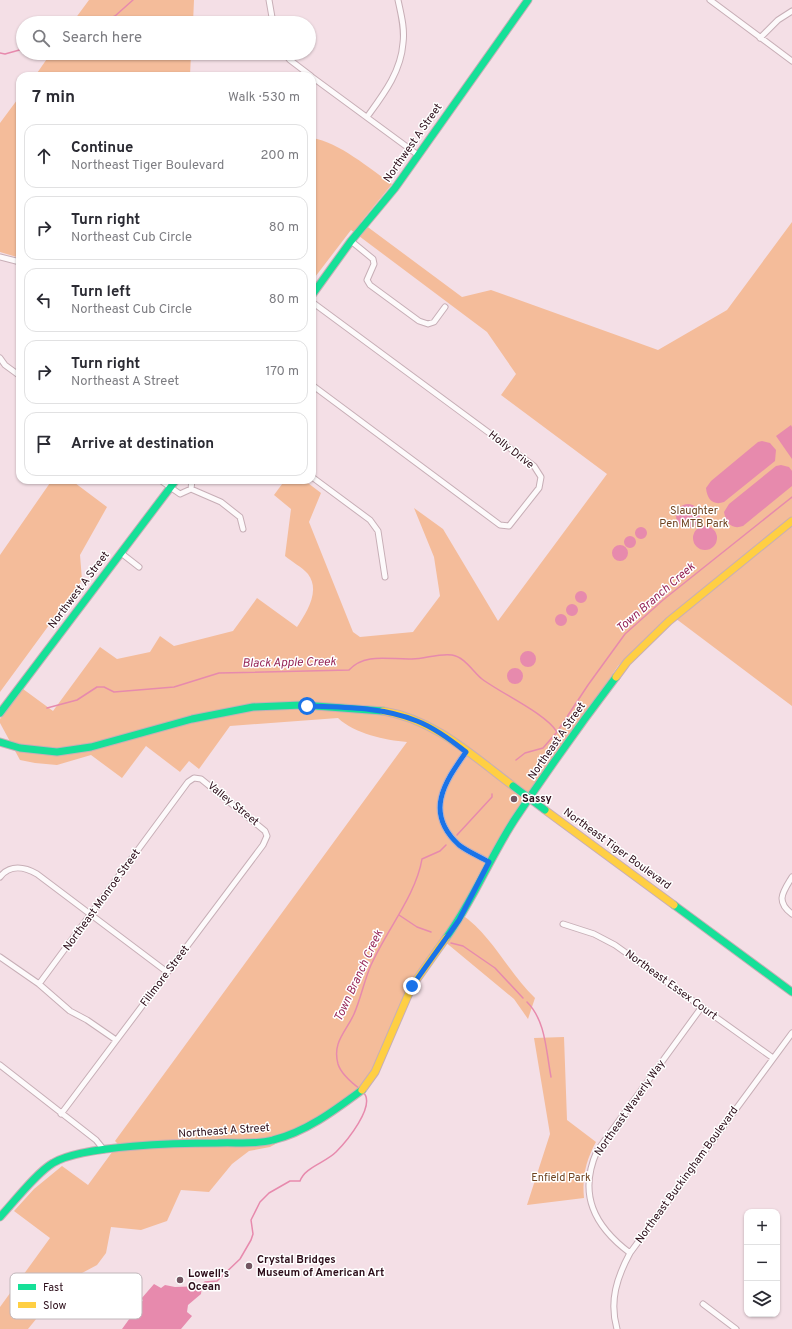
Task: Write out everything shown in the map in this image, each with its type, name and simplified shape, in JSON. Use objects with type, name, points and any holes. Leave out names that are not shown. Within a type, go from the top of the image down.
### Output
[{"type":"street","points":[[269,0],[272,16]]},
{"type":"street","points":[[367,117],[392,81],[399,64],[404,43],[398,0]]},
{"type":"street","name":"Northwest A Street","points":[[316,289],[351,241],[395,188],[528,0]]},
{"type":"street","points":[[710,0],[792,61]]},
{"type":"street","points":[[760,38],[778,20],[792,12]]},
{"type":"street","points":[[290,60],[306,72]]},
{"type":"street","points":[[316,79],[418,155]]},
{"type":"street","points":[[351,241],[373,259],[374,264],[367,280],[370,285],[420,321],[428,324],[434,322],[445,306]]},
{"type":"street","points":[[0,258],[16,261]]},
{"type":"street","name":"Holly Drive","points":[[316,305],[534,466],[541,477],[539,488],[510,526],[500,524],[316,388]]},
{"type":"street","points":[[0,358],[5,365],[16,373]]},
{"type":"street","points":[[316,481],[370,520],[378,531],[385,577]]},
{"type":"street","points":[[165,484],[180,494],[191,489],[221,502],[240,516],[243,529]]},
{"type":"street","name":"Northwest A Street","points":[[0,713],[173,484]]},
{"type":"street","points":[[191,489],[192,484]]},
{"type":"street","name":"Northeast A Street","points":[[0,1218],[27,1187],[53,1163],[71,1156],[104,1150],[273,1140],[306,1127],[359,1092],[375,1072],[412,986],[459,920],[489,862],[515,819],[627,662],[669,621],[708,587],[792,521]]},
{"type":"street","points":[[121,553],[139,567]]},
{"type":"street","name":"Northeast Tiger Boulevard","points":[[0,742],[19,749],[50,753],[74,751],[182,721],[234,710],[269,706],[372,709],[394,713],[417,721],[436,731],[466,752],[792,992]]},
{"type":"street","points":[[466,752],[447,779],[442,791],[440,813],[449,834],[459,845],[489,862]]},
{"type":"street","name":"Valley Street","points":[[194,778],[201,779],[233,804],[265,831],[267,836]]},
{"type":"street","name":"Northeast Monroe Street","points":[[39,984],[188,782],[194,778]]},
{"type":"street","name":"Fillmore Street","points":[[61,1114],[263,845],[267,836]]},
{"type":"street","points":[[0,877],[2,873],[14,868],[26,867],[92,914],[167,972]]},
{"type":"street","points":[[792,877],[782,894],[782,901],[785,909],[792,914]]},
{"type":"street","name":"Northeast Essex Court","points":[[563,924],[594,934],[615,945],[701,1008],[773,1058]]},
{"type":"street","points":[[0,957],[39,984],[70,1011],[88,1020],[116,1040]]},
{"type":"street","name":"Northeast Waverly Way","points":[[630,1253],[605,1232],[596,1217],[590,1199],[589,1181],[591,1165],[597,1151],[701,1008]]},
{"type":"street","name":"Northeast Buckingham Boulevard","points":[[617,1329],[613,1305],[615,1288],[622,1267],[630,1253],[792,1034]]},
{"type":"street","points":[[0,1066],[96,1140],[104,1150]]},
{"type":"street","points":[[703,1304],[736,1329]]},
{"type":"green space","points":[[89,0],[194,0],[193,16],[77,16]]},
{"type":"green space","points":[[46,60],[191,60],[190,72],[38,72]]},
{"type":"green space","points":[[16,101],[16,257],[0,252],[0,123]]},
{"type":"green space","name":"Slaughter Pen MTB Park","points":[[316,139],[343,150],[392,184],[361,222],[462,297],[491,290],[658,350],[727,310],[792,222],[792,706],[671,615],[618,666],[539,782],[484,878],[478,875],[479,880],[461,914],[482,932],[516,977],[535,998],[528,1019],[514,999],[444,941],[412,986],[371,1078],[340,1109],[270,1147],[249,1151],[232,1164],[209,1192],[181,1190],[167,1221],[141,1230],[111,1227],[106,1253],[97,1265],[82,1273],[25,1273],[50,1238],[14,1211],[34,1189],[62,1166],[88,1185],[118,1144],[115,1141],[407,742],[380,738],[362,732],[345,724],[338,718],[230,726],[199,769],[189,761],[180,772],[146,746],[122,778],[91,755],[57,765],[20,760],[0,723],[0,719],[23,689],[53,711],[100,647],[117,659],[150,652],[160,636],[174,646],[233,631],[257,598],[297,627],[311,602],[313,587],[312,581],[308,574],[285,556],[291,509],[274,495],[282,484],[309,484],[321,493],[309,522],[353,632],[360,637],[413,632],[440,596],[434,557],[414,508],[443,529],[498,621],[607,474],[501,395],[516,374],[487,332],[351,230],[316,276]]},
{"type":"green space","points":[[49,484],[76,484],[107,507],[80,555],[82,580],[0,692],[0,555]]},
{"type":"green space","name":"Enfield Park","points":[[564,1037],[567,1120],[596,1142],[586,1169],[584,1198],[527,1205],[550,1134],[534,1038]]},
{"type":"green space","name":"Slaughter Pen MTB Park","points":[[10,1293],[10,1319],[36,1319],[28,1329],[0,1329],[0,1307]]},
{"type":"shaded area","points":[[791,425],[792,427],[792,459],[776,436]]},
{"type":"shaded area","points":[[762,441],[770,443],[776,450],[775,461],[724,502],[717,503],[711,501],[706,488],[711,481],[758,442]]},
{"type":"shaded area","points":[[781,465],[789,467],[792,471],[792,486],[743,526],[736,527],[730,525],[724,512],[729,504],[776,466]]},
{"type":"shaded area","points":[[688,504],[697,507],[700,516],[697,525],[688,528],[679,525],[676,516],[679,507]]},
{"type":"shaded area","points":[[705,526],[714,529],[717,538],[714,547],[705,550],[696,547],[693,538],[696,529]]},
{"type":"shaded area","points":[[639,527],[643,527],[647,533],[643,539],[639,539],[635,535],[635,531]]},
{"type":"shaded area","points":[[628,536],[632,536],[636,542],[632,548],[628,548],[624,544],[624,540]]},
{"type":"shaded area","points":[[620,545],[626,547],[628,553],[626,559],[620,561],[614,559],[612,553],[614,547]]},
{"type":"shaded area","points":[[579,591],[583,591],[587,597],[583,603],[579,603],[575,599],[575,595]]},
{"type":"shaded area","points":[[570,604],[574,604],[578,610],[574,616],[570,616],[566,612],[566,608]]},
{"type":"shaded area","points":[[559,614],[563,614],[567,620],[563,626],[559,626],[555,622],[555,618]]},
{"type":"shaded area","points":[[528,651],[534,653],[536,659],[534,665],[528,667],[522,665],[520,659],[522,653]]},
{"type":"shaded area","points":[[515,668],[521,670],[523,676],[521,682],[515,684],[509,682],[507,676],[509,670]]},
{"type":"shaded area","points":[[154,1284],[161,1288],[165,1285],[175,1287],[202,1286],[201,1294],[188,1305],[187,1312],[192,1316],[181,1329],[122,1329],[129,1319],[142,1319],[142,1298]]},
{"type":"waterway","points":[[115,16],[133,0]]},
{"type":"waterway","points":[[0,53],[5,54],[16,51]]},
{"type":"waterway","name":"Town Branch Creek","points":[[516,760],[525,753],[543,748],[557,732],[588,685],[625,634],[663,600],[792,497]]},
{"type":"waterway","name":"Black Apple Creek","points":[[47,708],[77,700],[97,687],[104,687],[114,692],[174,687],[219,673],[349,670],[355,664],[370,659],[417,659],[437,655],[452,655],[461,659],[490,685],[543,718],[557,732]]},
{"type":"waterway","name":"Town Branch Creek","points":[[457,835],[492,797],[492,794]]},
{"type":"waterway","name":"Town Branch Creek","points":[[360,1089],[347,1078],[339,1068],[337,1056],[338,1043],[354,1014],[366,977],[377,952],[414,886],[422,859],[440,851],[446,845]]},
{"type":"waterway","points":[[399,915],[417,927],[431,932]]},
{"type":"waterway","points":[[451,943],[463,946],[495,968],[523,998]]},
{"type":"waterway","points":[[527,1002],[538,1018],[542,1027],[551,1077]]},
{"type":"waterway","name":"Town Branch Creek","points":[[202,1287],[205,1282],[217,1281],[240,1259],[251,1240],[253,1234],[251,1220],[260,1202],[269,1193],[290,1181],[300,1181],[306,1172],[332,1156],[353,1132],[363,1114],[366,1105],[366,1098],[363,1092]]},
{"type":"traffic: fast","points":[[316,289],[351,241],[395,188],[528,0]]},
{"type":"traffic: fast","points":[[0,713],[173,484]]},
{"type":"traffic: fast","points":[[446,938],[465,909],[497,848],[515,819],[564,747],[616,677]]},
{"type":"traffic: fast","points":[[0,742],[20,748],[57,752],[91,747],[192,719],[253,707],[302,705],[383,711]]},
{"type":"traffic: fast","points":[[513,786],[545,810]]},
{"type":"traffic: fast","points":[[674,905],[792,992]]},
{"type":"traffic: fast","points":[[0,1217],[25,1188],[46,1168],[67,1157],[86,1152],[133,1146],[266,1142],[297,1132],[309,1126],[320,1120],[362,1090]]},
{"type":"traffic: slow","points":[[616,677],[627,662],[669,621],[792,521]]},
{"type":"traffic: slow","points":[[383,711],[402,715],[436,730],[468,751],[513,786]]},
{"type":"traffic: slow","points":[[545,810],[674,905]]},
{"type":"traffic: slow","points":[[362,1090],[375,1072],[412,986],[446,938]]},
{"type":"place","name":"Sassy","points":[[514,799]]},
{"type":"place","name":"Crystal Bridges Museum of American Art","points":[[249,1266]]},
{"type":"place","name":"Lowell's Ocean","points":[[180,1280]]},
{"type":"route","points":[[307,706],[372,709],[394,713],[417,721],[436,731],[466,752],[447,779],[442,791],[440,813],[449,834],[459,845],[467,851],[489,862],[469,904],[412,986]]}]
